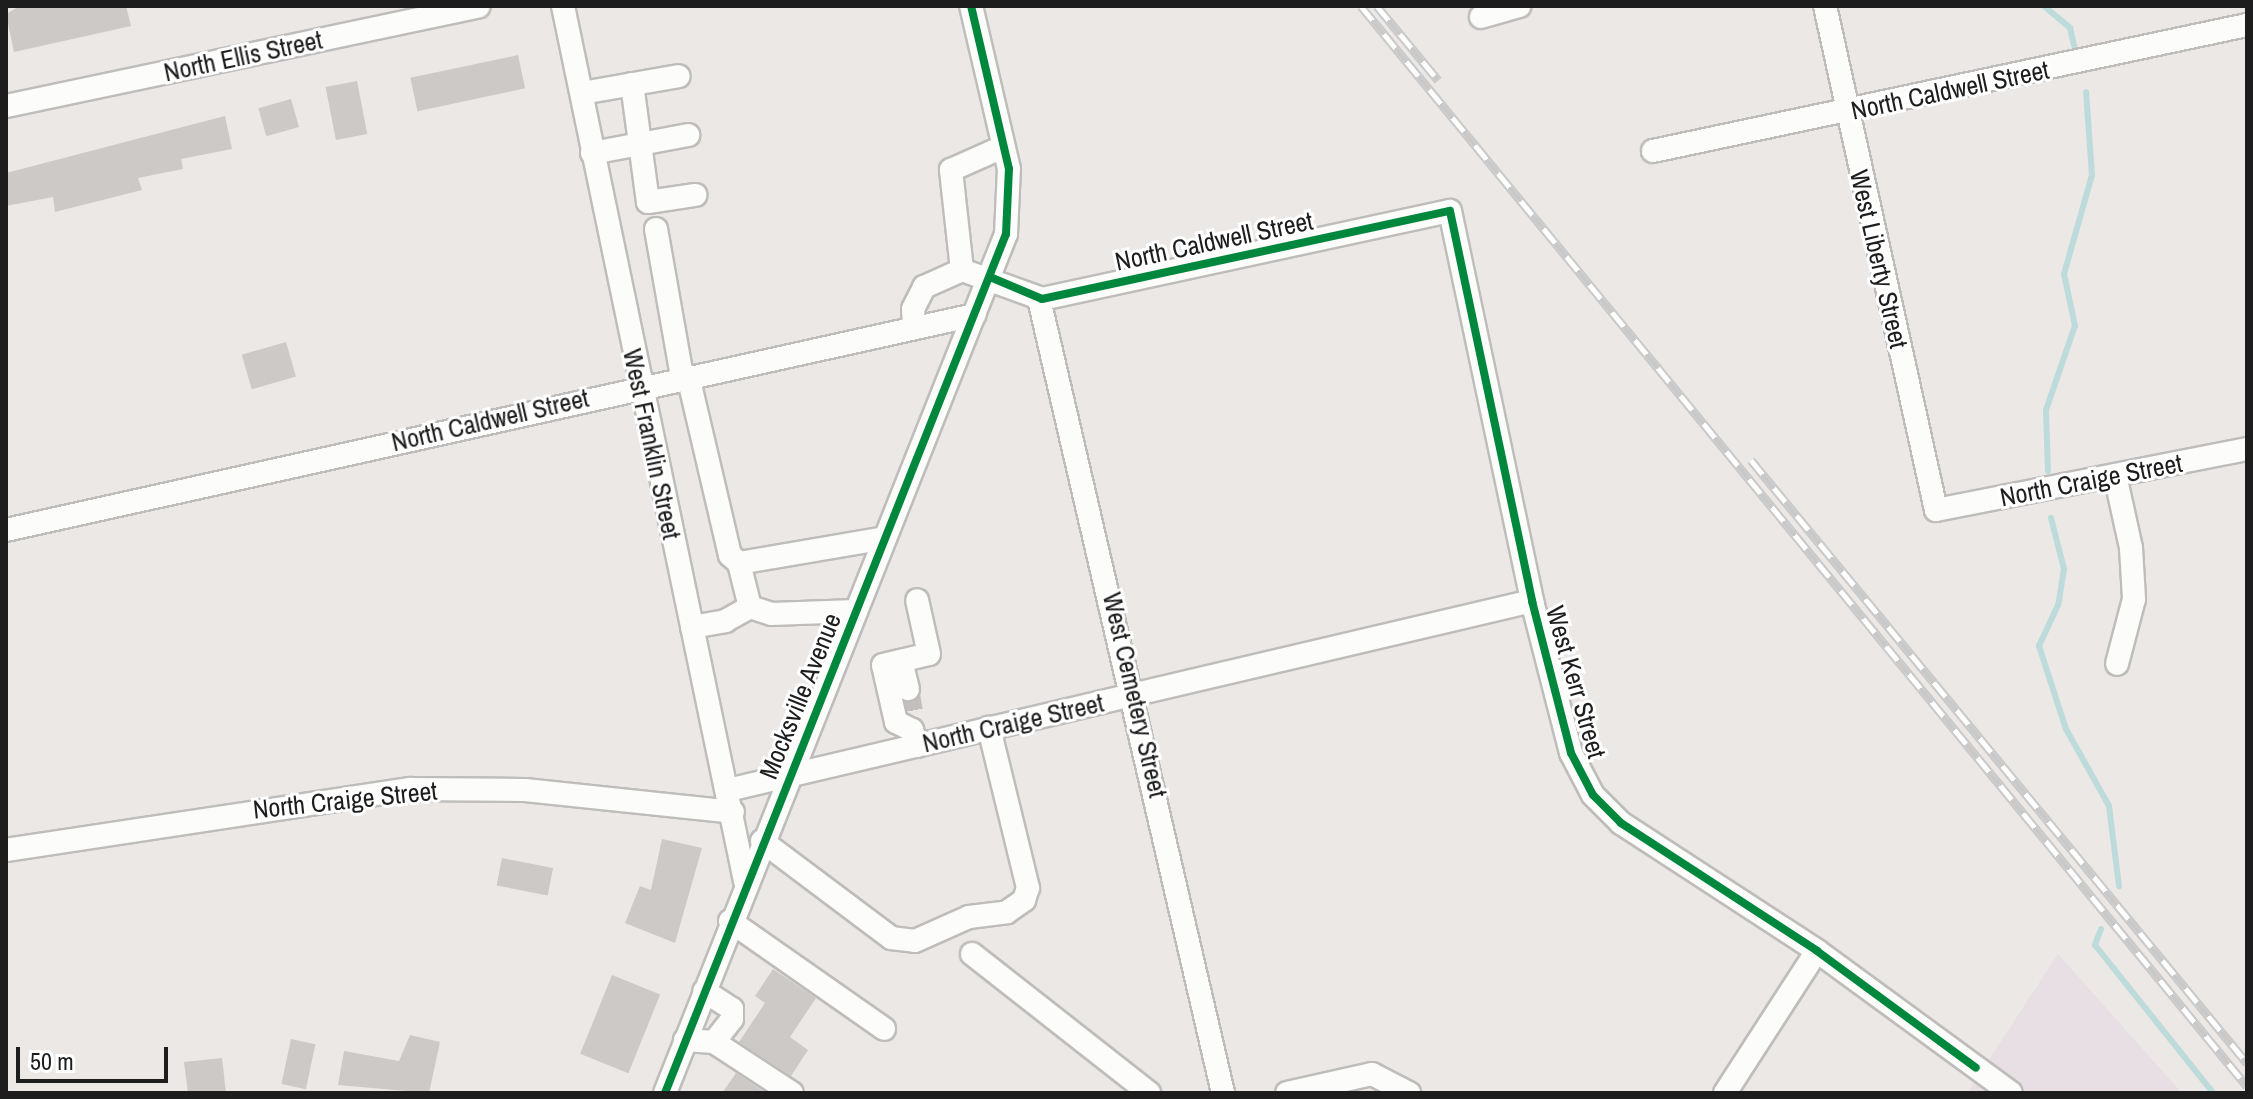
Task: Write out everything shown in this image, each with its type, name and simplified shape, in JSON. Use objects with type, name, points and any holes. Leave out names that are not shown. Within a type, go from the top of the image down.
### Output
[{"type":"street","name":"North Ellis Street","points":[[6,106],[479,6]]},
{"type":"street","name":"West Franklin Street","points":[[563,6],[638,386],[733,812],[745,881]]},
{"type":"street","points":[[971,6],[1003,147],[1011,215],[974,315]]},
{"type":"street","points":[[1481,17],[1519,6]]},
{"type":"street","name":"West Liberty Street","points":[[1825,6],[1936,510]]},
{"type":"street","name":"North Caldwell Street","points":[[1653,151],[2247,25]]},
{"type":"street","points":[[582,93],[679,76]]},
{"type":"street","points":[[632,84],[648,202],[695,195]]},
{"type":"street","points":[[592,153],[688,135]]},
{"type":"street","points":[[962,270],[951,170],[1003,147]]},
{"type":"street","name":"North Caldwell Street","points":[[1039,299],[1450,211]]},
{"type":"street","name":"West Kerr Street","points":[[1450,211],[1532,601],[1571,753],[1593,795],[1621,823],[1817,951],[2011,1093]]},
{"type":"street","points":[[656,229],[685,376],[730,555],[739,563],[750,607]]},
{"type":"street","points":[[914,327],[913,309],[924,287],[962,270],[990,277],[1039,299]]},
{"type":"street","name":"West Cemetery Street","points":[[1039,299],[1136,693],[1223,1093]]},
{"type":"street","name":"North Caldwell Street","points":[[6,530],[638,386],[974,315]]},
{"type":"street","name":"Mocksville Avenue","points":[[665,1093],[745,881],[974,315]]},
{"type":"street","name":"North Craige Street","points":[[1936,510],[2247,449]]},
{"type":"street","points":[[2115,475],[2131,548],[2134,599],[2117,664]]},
{"type":"street","points":[[739,563],[885,538]]},
{"type":"street","points":[[914,731],[896,722],[883,665],[929,654],[917,600]]},
{"type":"street","name":"North Craige Street","points":[[728,790],[789,776],[914,731],[989,728],[1532,601]]},
{"type":"street","points":[[692,627],[725,621],[750,607],[771,614],[856,611]]},
{"type":"street","points":[[901,661],[908,689]]},
{"type":"street","points":[[762,841],[891,938],[915,941],[969,917],[1007,912],[1024,900],[1028,888],[989,728]]},
{"type":"street","name":"North Craige Street","points":[[6,850],[410,789],[525,790],[733,812]]},
{"type":"street","points":[[730,921],[884,1029]]},
{"type":"street","points":[[1725,1093],[1817,951]]},
{"type":"street","points":[[972,954],[1149,1093]]},
{"type":"street","points":[[704,991],[732,1009],[725,1034],[714,1042]]},
{"type":"street","points":[[685,1040],[714,1042],[792,1093]]},
{"type":"street","points":[[1287,1093],[1372,1074],[1409,1093]]},
{"type":"shaded area","points":[[2058,954],[2182,1093],[1967,1093]]},
{"type":"building","points":[[20,6],[126,6],[131,26],[14,52],[6,14]]},
{"type":"building","points":[[518,55],[525,88],[417,111],[410,78]]},
{"type":"building","points":[[357,81],[367,134],[336,140],[326,87]]},
{"type":"building","points":[[291,99],[299,127],[266,136],[258,108]]},
{"type":"building","points":[[225,116],[232,149],[181,159],[183,169],[138,178],[142,190],[55,212],[53,197],[6,206],[6,173]]},
{"type":"building","points":[[286,342],[296,377],[252,389],[242,355]]},
{"type":"building","points":[[662,839],[702,848],[675,943],[625,923],[640,886],[651,890]]},
{"type":"building","points":[[502,858],[553,868],[548,895],[497,885]]},
{"type":"building","points":[[773,969],[816,998],[790,1037],[808,1050],[791,1076],[739,1042],[765,1003],[755,996]]},
{"type":"building","points":[[612,975],[660,994],[628,1073],[580,1054]]},
{"type":"building","points":[[410,1035],[440,1042],[429,1093],[338,1085],[344,1051],[399,1061]]},
{"type":"building","points":[[291,1039],[315,1044],[306,1089],[281,1084]]},
{"type":"building","points":[[222,1058],[226,1093],[188,1093],[184,1062]]},
{"type":"building","points":[[736,1073],[766,1093],[722,1093]]},
{"type":"waterway","points":[[2044,6],[2070,28],[2074,46]]},
{"type":"waterway","points":[[2048,471],[2046,410],[2075,326],[2064,274],[2092,175],[2086,92]]},
{"type":"waterway","points":[[2051,518],[2064,569],[2058,605],[2039,646],[2066,729],[2109,806],[2119,886]]},
{"type":"waterway","points":[[2101,929],[2095,945],[2213,1093]]},
{"type":"tunnel","points":[[908,689],[913,717]]},
{"type":"railway","points":[[1361,6],[2247,1086]]},
{"type":"railway","points":[[1377,6],[1438,80]]},
{"type":"railway","points":[[1751,460],[2247,1063]]},
{"type":"cycle path","points":[[665,1093],[1006,234],[1009,169],[971,6]]},
{"type":"cycle path","points":[[990,277],[1042,299],[1450,211],[1532,601],[1571,753],[1593,795],[1621,823],[1817,951],[1976,1068]]}]
